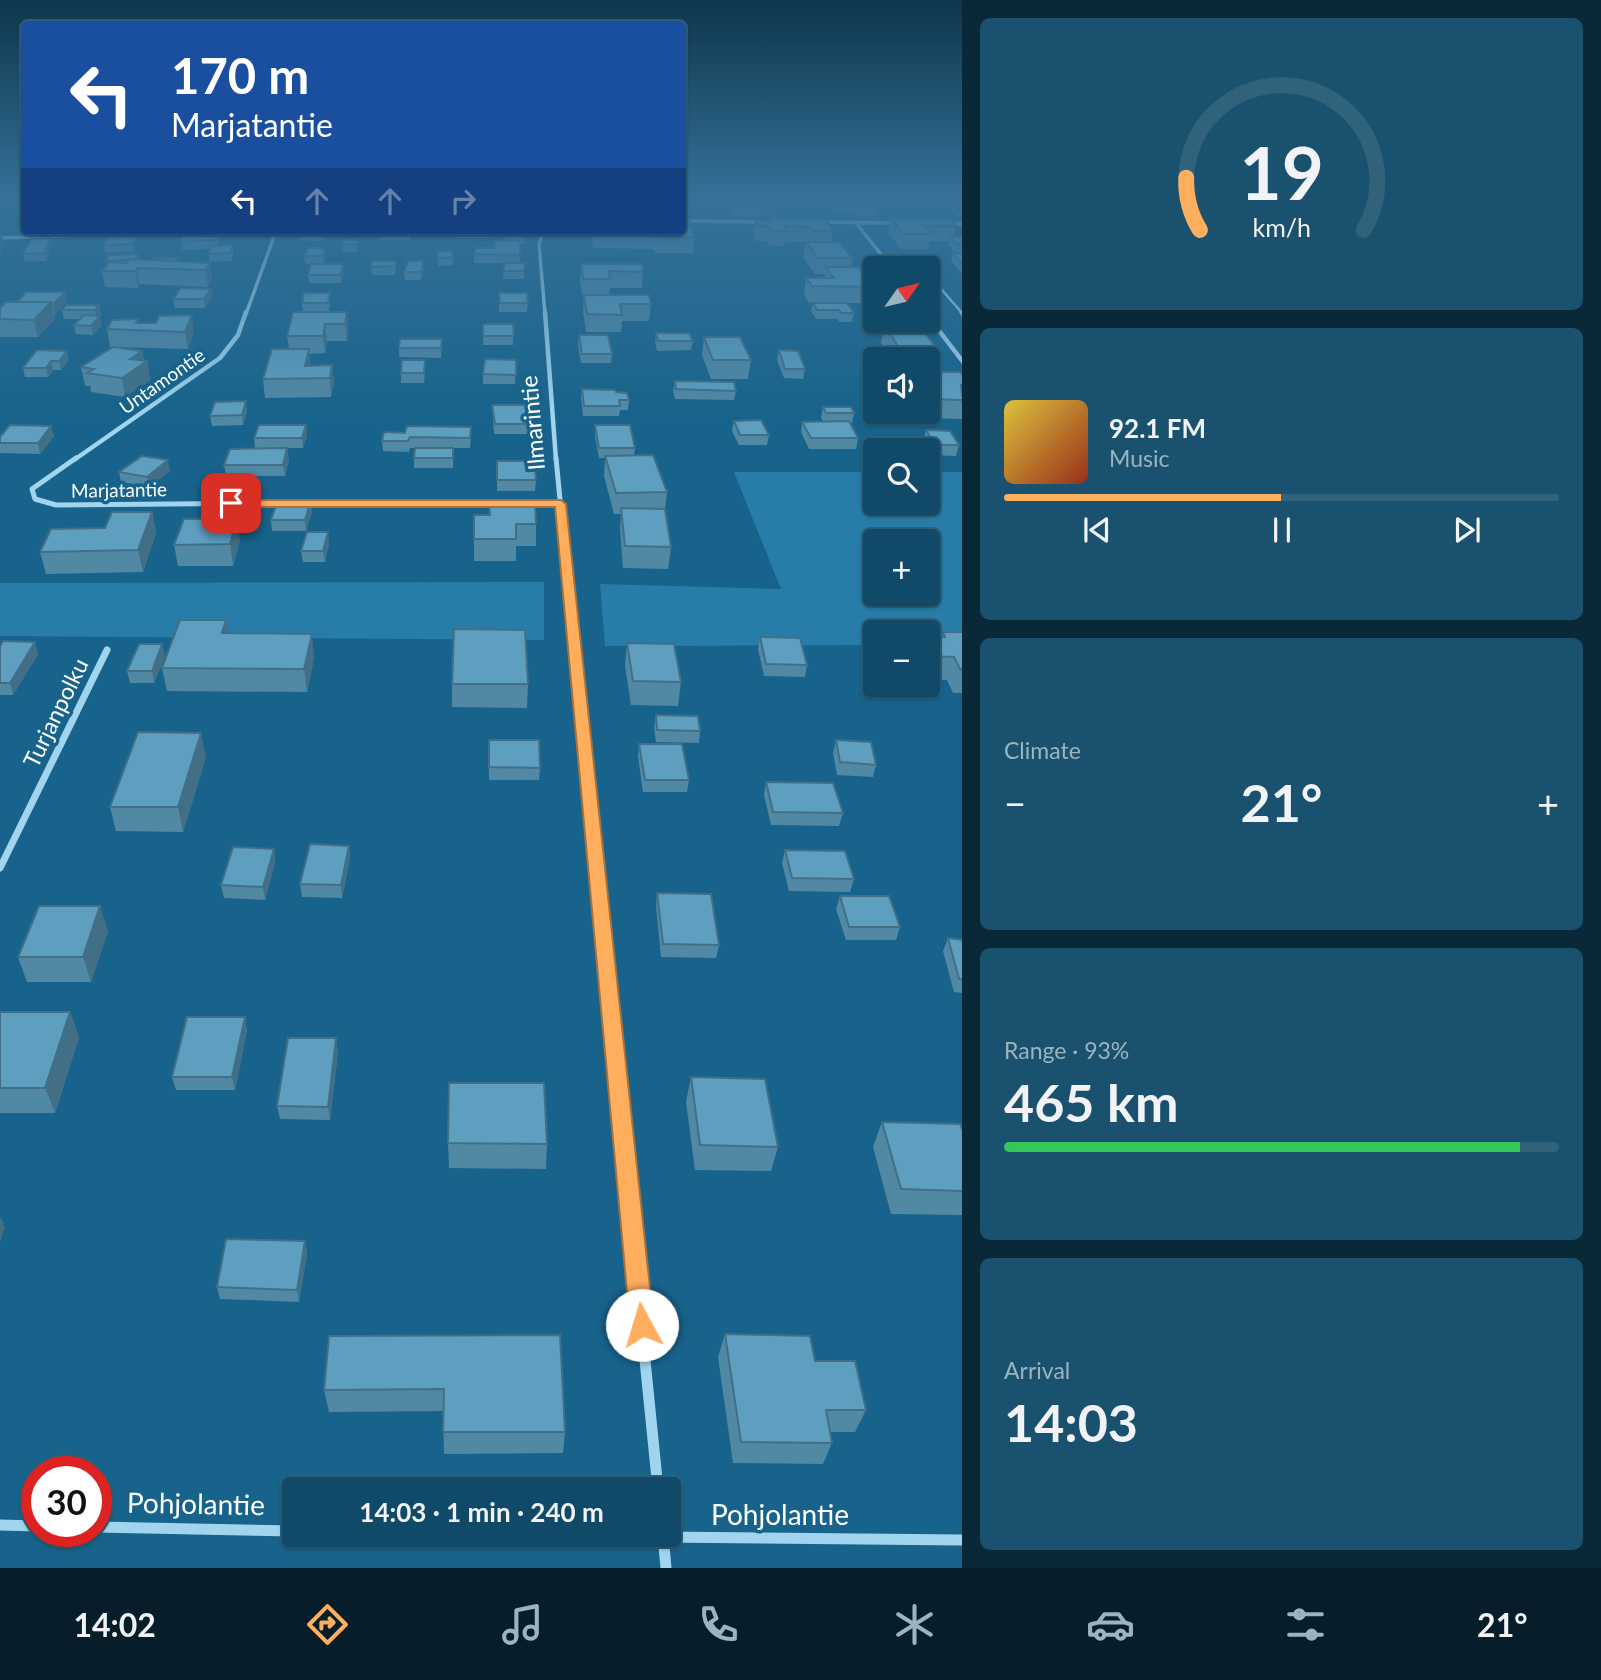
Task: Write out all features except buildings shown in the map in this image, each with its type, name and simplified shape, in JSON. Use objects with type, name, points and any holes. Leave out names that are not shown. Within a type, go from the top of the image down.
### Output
[{"type":"street","name":"Untamontie","points":[[56,505],[35,499],[32,489],[220,358],[238,335],[261,272]]},
{"type":"street","name":"Ilmarintie","points":[[541,272],[561,504],[657,1477]]},
{"type":"street","points":[[940,332],[962,362]]},
{"type":"street","name":"Marjatantie","points":[[56,505],[286,503]]},
{"type":"street","points":[[300,503],[506,504]]},
{"type":"street","points":[[519,504],[561,504]]},
{"type":"street","name":"Turjanpolku","points":[[0,868],[107,650]]},
{"type":"street","points":[[0,1525],[21,1526]]},
{"type":"street","name":"Pohjolantie","points":[[112,1527],[282,1531]]},
{"type":"street","name":"Pohjolantie","points":[[681,1537],[962,1541]]},
{"type":"street","points":[[664,1547],[666,1568]]},
{"type":"lane","points":[[940,288],[962,315]]},
{"type":"shaded area","points":[[734,472],[863,472],[863,515],[940,515],[940,472],[962,472],[962,645],[940,645],[940,620],[863,620],[863,645],[605,646],[600,584],[781,589]]},
{"type":"shaded area","points":[[544,582],[544,640],[0,636],[0,583]]},
{"type":"route","points":[[231,503],[561,504],[642,1325]]}]
